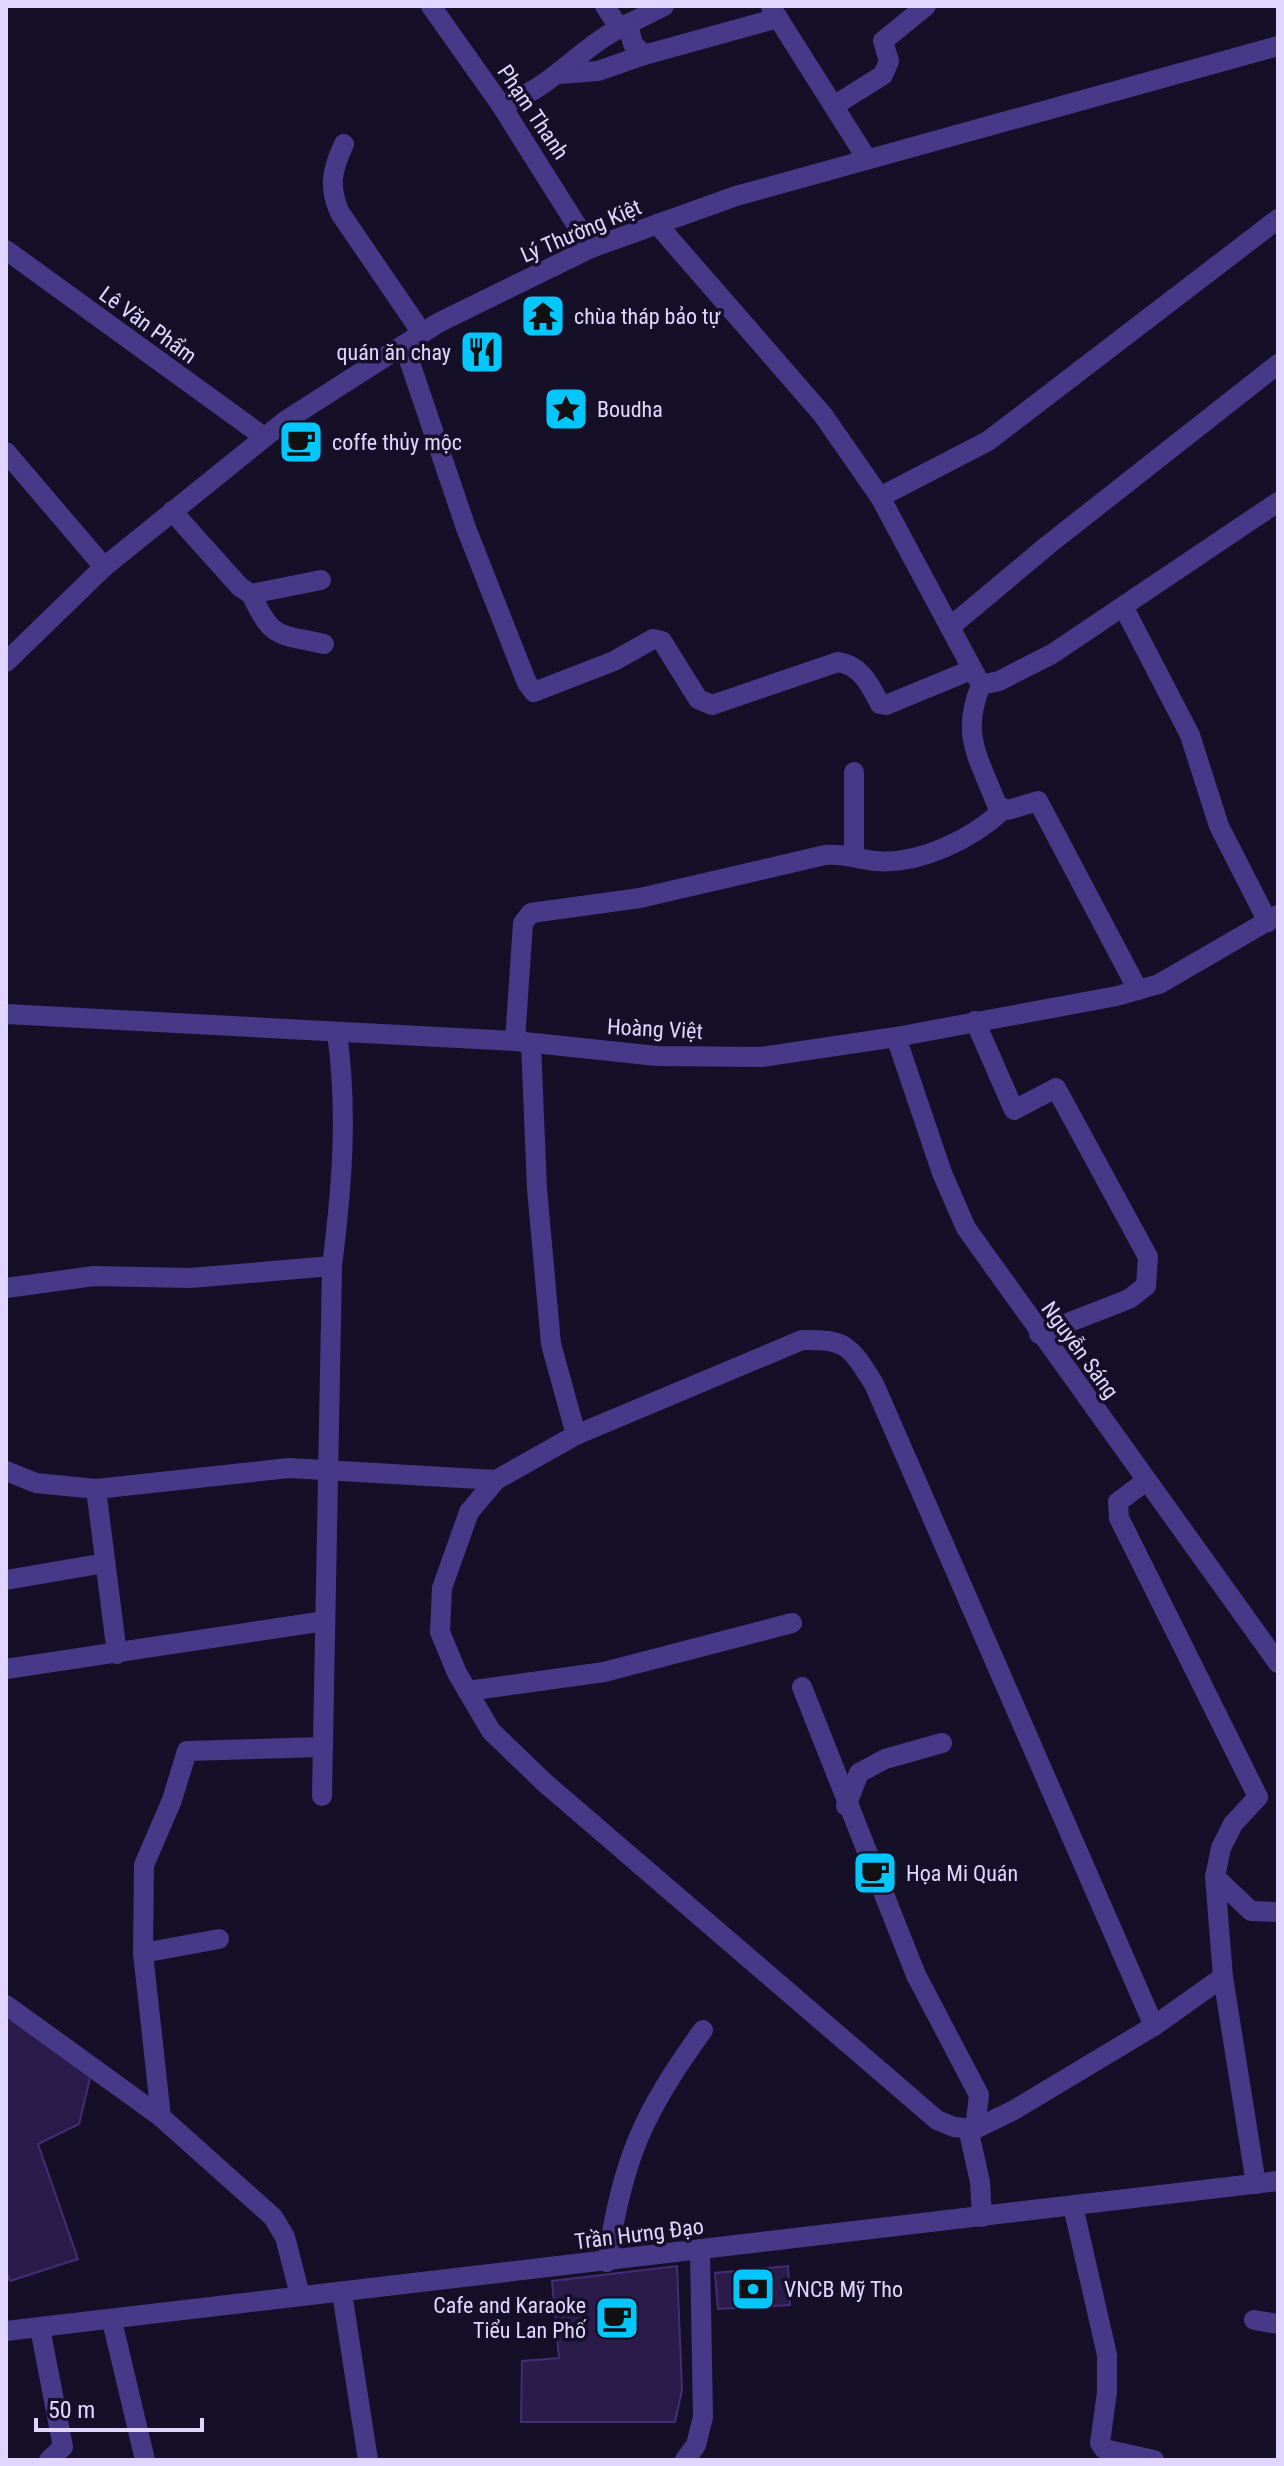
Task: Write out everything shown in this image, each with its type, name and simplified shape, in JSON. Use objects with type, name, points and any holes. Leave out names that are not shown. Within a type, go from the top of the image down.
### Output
[{"type":"street","name":"Phạm Thanh","points":[[431,6],[501,105],[591,248]]},
{"type":"street","points":[[605,6],[624,26],[633,44],[644,55]]},
{"type":"street","points":[[501,105],[518,100],[559,74],[572,59],[624,26],[664,6]]},
{"type":"street","points":[[835,105],[883,75],[889,61],[883,41],[926,6]]},
{"type":"street","points":[[559,74],[598,71],[775,12],[867,159]]},
{"type":"street","name":"Lý Thường Kiệt","points":[[6,662],[104,567],[264,437],[422,333],[591,248],[736,196],[1278,46]]},
{"type":"street","points":[[344,144],[331,173],[332,196],[340,213],[422,333]]},
{"type":"street","points":[[880,497],[988,441],[1278,219]]},
{"type":"street","points":[[657,224],[823,415],[880,497],[976,678],[970,715],[971,738],[997,805],[1003,810]]},
{"type":"street","name":"Lê Văn Phẩm","points":[[6,250],[264,437]]},
{"type":"street","points":[[404,345],[466,528],[527,683],[534,692],[544,691],[614,661],[653,639],[662,641],[698,699],[712,705],[838,662],[849,663],[861,673],[880,704],[886,705],[976,678],[999,681],[1052,654],[1124,608],[1278,502]]},
{"type":"street","points":[[950,627],[1048,545],[1278,364]]},
{"type":"street","points":[[6,452],[104,567]]},
{"type":"street","points":[[172,511],[240,587],[251,594],[266,626],[274,633],[324,644]]},
{"type":"street","points":[[251,594],[321,580]]},
{"type":"street","points":[[1124,608],[1190,735],[1219,826],[1273,918]]},
{"type":"street","points":[[854,772],[854,855]]},
{"type":"street","points":[[576,1435],[551,1344],[523,1042],[523,923],[531,913],[640,898],[825,855],[854,855],[875,861],[921,855],[979,831],[1003,810],[1038,801],[1138,990]]},
{"type":"street","name":"Hoàng Việt","points":[[6,1014],[523,1042],[657,1056],[761,1057],[896,1037],[1138,990],[1159,984],[1273,918]]},
{"type":"street","points":[[975,1021],[1014,1110],[1056,1088],[1148,1257],[1146,1286],[1129,1299],[1039,1334]]},
{"type":"street","points":[[322,1796],[332,1266],[342,1186],[345,1090],[337,1033]]},
{"type":"street","name":"Nguyễn Sáng","points":[[896,1037],[942,1173],[966,1228],[1039,1334],[1278,1663]]},
{"type":"street","points":[[6,1288],[94,1276],[190,1278],[332,1266]]},
{"type":"street","points":[[1154,2026],[874,1384],[858,1357],[834,1339],[802,1340],[576,1435],[496,1480],[469,1512],[442,1588],[440,1632],[467,1691],[491,1731],[632,1861],[766,1970],[937,2120],[972,2128],[1014,2110],[1154,2026],[1223,1977]]},
{"type":"street","points":[[6,1471],[36,1483],[96,1489],[289,1468],[329,1473],[496,1480]]},
{"type":"street","points":[[1146,1481],[1118,1502],[1119,1518],[1258,1797],[1233,1824],[1221,1848],[1215,1877],[1223,1977],[1256,2184]]},
{"type":"street","points":[[96,1489],[117,1654]]},
{"type":"street","points":[[6,1580],[105,1563]]},
{"type":"street","points":[[6,1669],[325,1621]]},
{"type":"street","points":[[467,1691],[604,1672],[792,1623]]},
{"type":"street","points":[[802,1687],[846,1806],[916,1975],[979,2095],[972,2128],[982,2217]]},
{"type":"street","points":[[846,1806],[859,1773],[885,1759],[942,1743]]},
{"type":"street","points":[[161,2117],[143,1953],[144,1865],[172,1800],[187,1751],[323,1747]]},
{"type":"street","points":[[1215,1877],[1251,1911],[1278,1912]]},
{"type":"street","points":[[143,1953],[219,1939]]},
{"type":"street","points":[[6,2005],[161,2117],[281,2225],[300,2295]]},
{"type":"street","points":[[607,2262],[617,2199],[630,2151],[649,2110],[703,2030]]},
{"type":"street","name":"Trần Hưng Đạo","points":[[6,2331],[112,2321],[300,2295],[342,2293],[700,2252],[1278,2181]]},
{"type":"street","points":[[1073,2206],[1107,2355],[1107,2392],[1100,2443],[1104,2449],[1154,2460]]},
{"type":"street","points":[[685,2460],[696,2445],[703,2417],[700,2252]]},
{"type":"street","points":[[342,2293],[368,2460]]},
{"type":"street","points":[[1254,2320],[1278,2324]]},
{"type":"street","points":[[112,2321],[145,2460]]},
{"type":"street","points":[[40,2328],[63,2447],[49,2460]]},
{"type":"building","points":[[6,2008],[92,2070],[79,2124],[38,2144],[78,2259],[10,2281],[6,2271]]},
{"type":"building","name":"Cafe and Karaoke Tiểu Lan Phố","points":[[677,2266],[682,2390],[675,2422],[521,2422],[522,2361],[559,2358],[552,2281]]},
{"type":"building","name":"VNCB Mỹ Tho","points":[[788,2266],[790,2305],[718,2309],[715,2273]]},
{"type":"place","name":"chùa tháp bảo tự","points":[[543,316]]},
{"type":"place","name":"quán ăn chay","points":[[482,352]]},
{"type":"place","name":"Boudha","points":[[566,409]]},
{"type":"place","name":"coffe thủy mộc","points":[[301,442]]},
{"type":"place","name":"Họa Mi Quán","points":[[875,1873]]},
{"type":"place","name":"VNCB Mỹ Tho","points":[[753,2289]]},
{"type":"place","name":"Cafe and Karaoke Tiểu Lan Phố","points":[[617,2318]]}]
